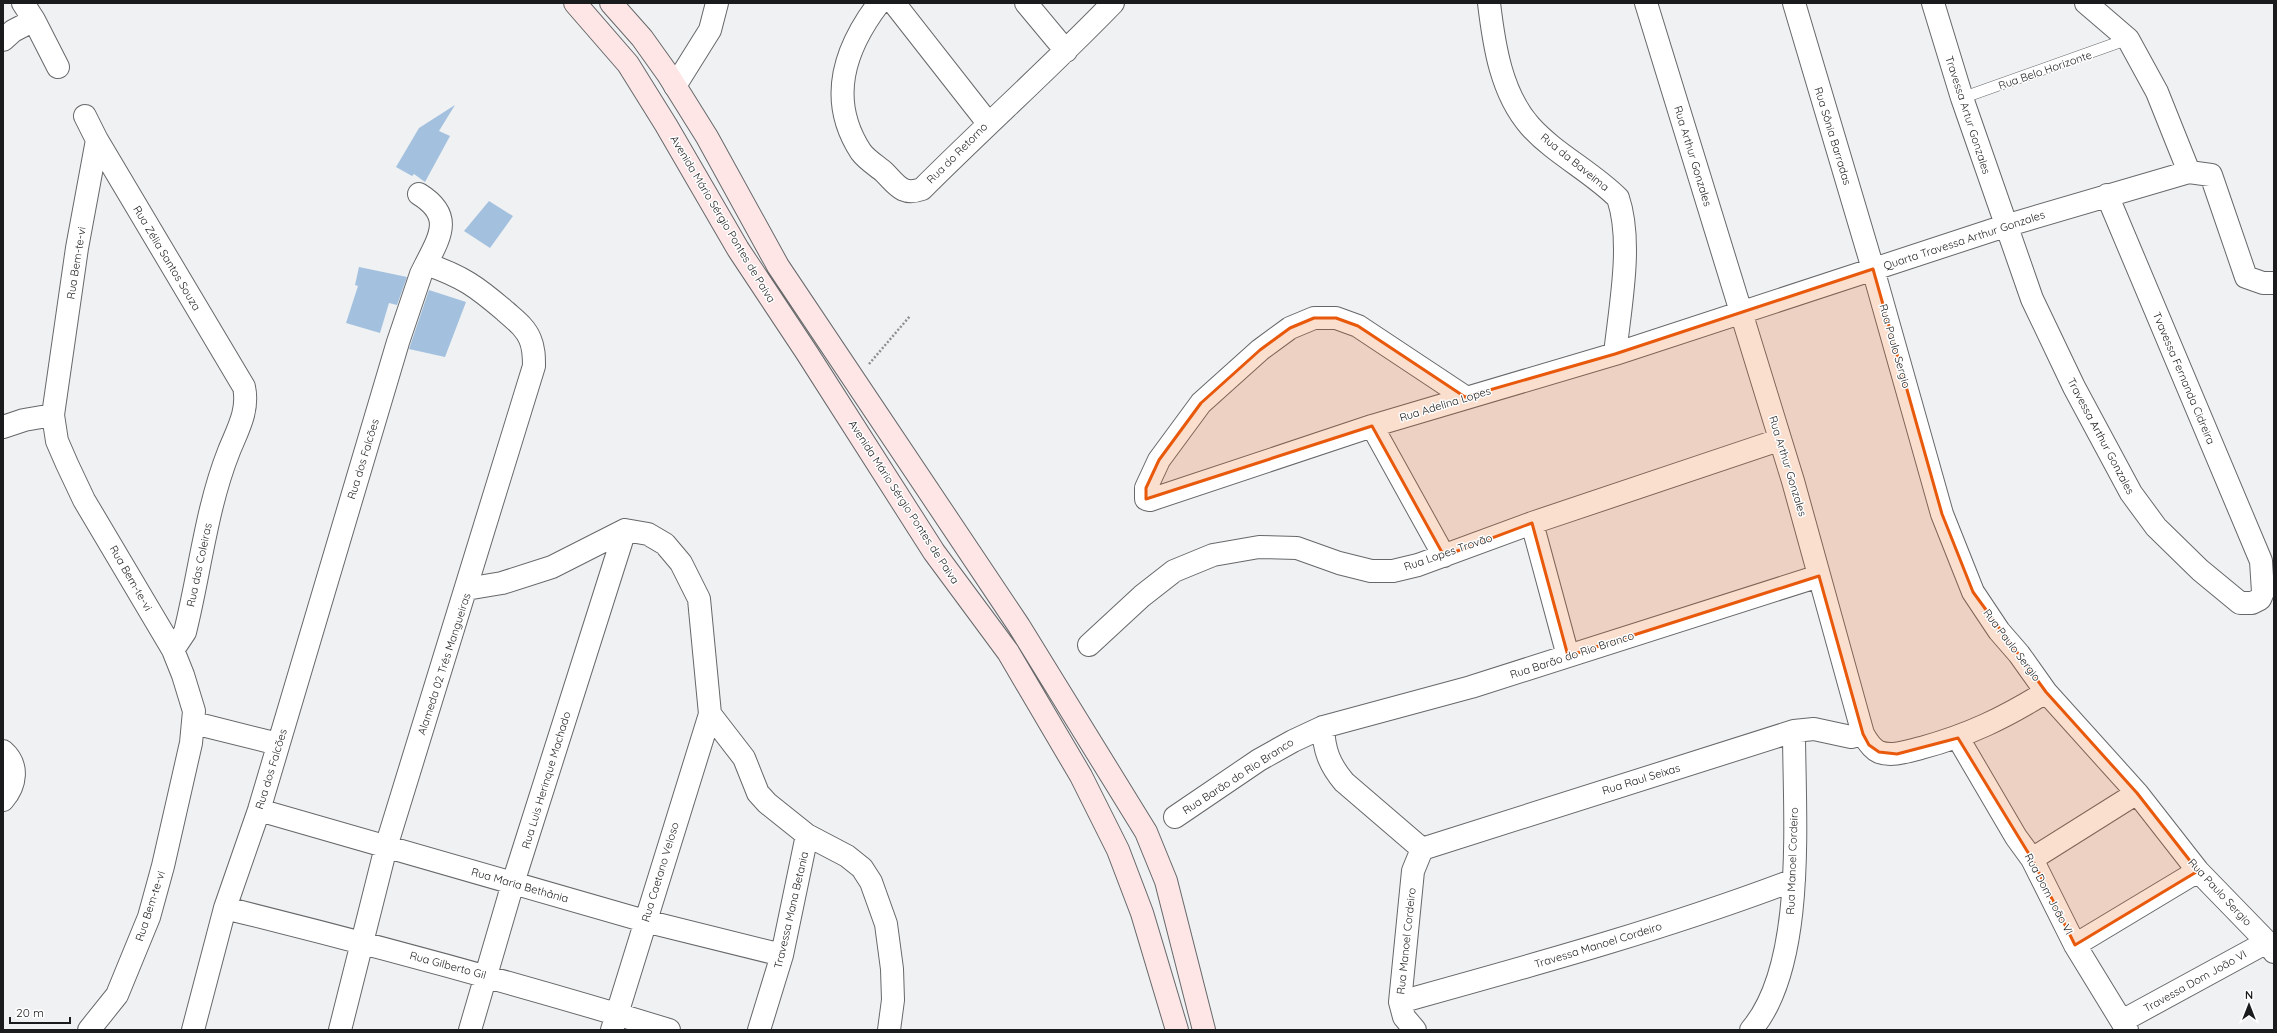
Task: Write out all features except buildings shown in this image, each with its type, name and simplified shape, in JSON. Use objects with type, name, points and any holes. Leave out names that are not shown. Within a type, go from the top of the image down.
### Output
[{"type":"main road","name":"Avenida Mário Sérgio Pontes de Paiva","points":[[574,3],[628,64],[666,125],[738,249],[807,353],[934,552],[1008,652],[1081,776],[1118,850],[1142,913],[1177,1030]]},
{"type":"main road","points":[[611,3],[642,38],[675,86],[707,137],[778,266],[1019,626],[1146,832],[1166,881],[1204,1030]]},
{"type":"street","points":[[675,86],[710,30],[717,3]]},
{"type":"street","name":"Rua do Retorno","points":[[879,3],[868,17],[844,70],[841,99],[847,125],[862,153],[896,186],[904,191],[913,192],[922,189],[988,123],[1066,51],[1113,3]]},
{"type":"street","points":[[894,3],[988,123]]},
{"type":"street","points":[[1026,3],[1066,51]]},
{"type":"street","name":"Rua da Baveima","points":[[1489,3],[1494,50],[1510,94],[1530,126],[1618,198],[1623,214],[1625,246],[1615,354]]},
{"type":"street","name":"Rua Arthur Gonzales","points":[[1646,3],[1779,440],[1793,481],[1863,734],[1869,745],[1879,752],[1897,754],[1958,738],[2017,710],[2046,692]]},
{"type":"street","name":"Rua Sônia Barradas","points":[[1794,3],[1873,269]]},
{"type":"street","name":"Travessa Artur Gonzales","points":[[1933,3],[1962,98],[2005,226]]},
{"type":"street","points":[[2086,3],[2128,39],[2157,92],[2190,172],[2210,175],[2246,276],[2263,283],[2274,283]]},
{"type":"street","points":[[3,40],[13,31],[29,11],[58,67]]},
{"type":"street","points":[[85,116],[97,140]]},
{"type":"street","name":"Rua Zélia Santos Souza","points":[[97,140],[237,377],[244,386],[246,399],[244,414],[219,477]]},
{"type":"street","name":"Rua Bem-te-vi","points":[[89,1030],[118,995],[149,917],[164,866],[194,723],[191,697],[173,650],[84,500],[57,441],[53,415],[77,248],[97,140]]},
{"type":"street","name":"Quarta Travessa Arthur Gonzales","points":[[1740,312],[2005,226],[2190,172]]},
{"type":"street","name":"Rua dos Falcões","points":[[193,1030],[225,908],[259,810],[398,342],[421,274],[441,236],[438,211],[429,200],[419,194]]},
{"type":"street","name":"Tvavessa Fernanda Cidreira","points":[[2108,195],[2261,561]]},
{"type":"street","name":"Travessa Arthur Gonzales","points":[[2005,226],[2032,299],[2074,387],[2131,493],[2156,527],[2200,570],[2240,602],[2252,602],[2267,599],[2263,592],[2261,561]]},
{"type":"street","points":[[426,264],[448,272],[476,286],[523,327],[530,338],[534,352],[534,366],[466,589]]},
{"type":"street","name":"Rua Paulo Sergio","points":[[1873,269],[1942,514],[1960,564],[1973,592],[1999,631],[2019,654],[2046,692],[2137,793],[2198,871],[2271,947]]},
{"type":"street","name":"Rua Adelina Lopes","points":[[1465,397],[1358,326],[1336,318],[1314,318],[1290,328],[1260,350],[1201,403],[1160,460],[1146,488],[1146,499],[1150,500],[1372,426],[1465,397],[1615,354],[1740,312]]},
{"type":"street","points":[[3,412],[24,420]]},
{"type":"street","points":[[3,427],[24,420],[53,415]]},
{"type":"street","points":[[1372,426],[1444,556]]},
{"type":"street","name":"Rua Lopes Trovão","points":[[1090,646],[1142,596],[1174,572],[1213,555],[1259,547],[1297,548],[1339,563],[1371,572],[1393,571],[1444,556],[1532,523],[1779,440]]},
{"type":"street","name":"Rua das Coleiras","points":[[173,650],[185,632],[219,477]]},
{"type":"street","points":[[1532,523],[1568,656]]},
{"type":"street","points":[[624,530],[648,534],[665,544],[681,563],[693,584],[699,599],[710,714],[744,758],[758,793],[767,803],[807,835],[847,856],[862,868],[871,882],[886,924],[892,970],[893,1000],[889,1030]]},
{"type":"street","name":"Alameda 02 Três Mangueiras","points":[[340,1030],[386,847],[466,589],[502,583],[552,566],[624,530]]},
{"type":"street","name":"Rua Luis Herinque Machado","points":[[470,1030],[513,883],[624,530]]},
{"type":"street","name":"Rua Barão do Rio Branco","points":[[1175,817],[1259,760],[1293,741],[1323,727],[1472,687],[1820,576]]},
{"type":"street","name":"Rua Caetano Veloso","points":[[614,1022],[710,714]]},
{"type":"street","points":[[194,723],[278,744]]},
{"type":"street","points":[[1323,727],[1326,755],[1334,770],[1344,782],[1422,849]]},
{"type":"street","name":"Rua Raul Seixas","points":[[1422,849],[1794,731],[1814,729],[1851,737],[1863,734]]},
{"type":"street","name":"Rua Manoel Cordeiro","points":[[1751,1030],[1763,1016],[1785,959],[1794,880],[1794,731]]},
{"type":"street","name":"Rua Dom João VI","points":[[1958,738],[2016,837],[2032,859],[2075,945],[2125,1026]]},
{"type":"street","points":[[3,751],[10,757],[14,767],[12,790],[3,800]]},
{"type":"street","points":[[2032,859],[2137,793]]},
{"type":"street","name":"Rua Maria Bethânia","points":[[259,810],[645,921],[782,955]]},
{"type":"street","name":"Travessa Mana Betania","points":[[758,1030],[782,955],[807,835]]},
{"type":"street","name":"Rua Manoel Cordeiro","points":[[1414,1030],[1404,1017],[1400,1002],[1413,871],[1422,849]]},
{"type":"street","points":[[2075,945],[2198,871]]},
{"type":"street","name":"Travessa Manoel Cordeiro","points":[[1400,1002],[1572,954],[1730,904],[1794,880]]},
{"type":"street","name":"Rua Gilberto Gil","points":[[225,908],[362,942],[486,976],[614,1022],[669,1030]]},
{"type":"street","name":"Travessa Dom João VI","points":[[2125,1026],[2271,947]]},
{"type":"lane","name":"Rua Belo Horizonte","points":[[1962,98],[2128,39]]},
{"type":"path","points":[[855,381],[910,316]]},
{"type":"highlighted area","points":[[1873,269],[1942,514],[1973,592],[2046,692],[2137,793],[2198,871],[2075,945],[2032,859],[1958,738],[1897,754],[1879,752],[1869,745],[1863,734],[1819,576],[1568,656],[1532,523],[1444,556],[1372,426],[1146,499],[1146,488],[1159,460],[1201,403],[1260,350],[1290,328],[1314,318],[1336,318],[1358,326],[1465,397],[1615,354]]}]
